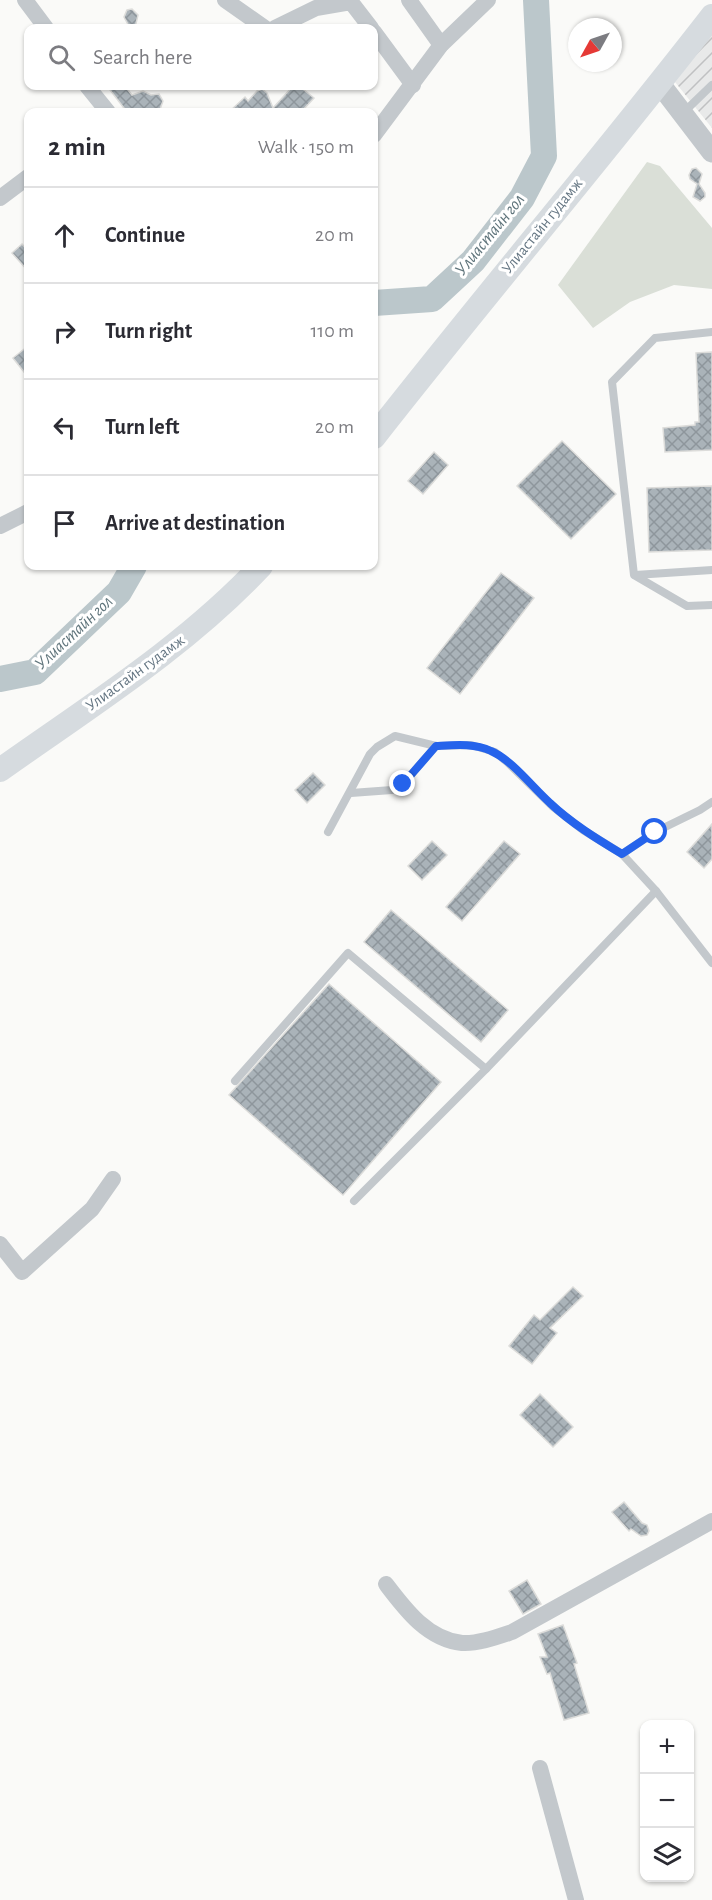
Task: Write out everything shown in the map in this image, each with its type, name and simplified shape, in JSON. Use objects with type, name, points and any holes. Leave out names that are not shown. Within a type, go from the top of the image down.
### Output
[{"type":"main road","name":"Улиастайн гудамж","points":[[378,432],[464,321],[660,84],[712,16]]},
{"type":"main road","name":"Улиастайн гудамж","points":[[0,770],[177,644],[218,609],[257,570]]},
{"type":"street","points":[[25,0],[43,24]]},
{"type":"street","points":[[225,0],[259,24]]},
{"type":"street","points":[[409,0],[441,45]]},
{"type":"street","points":[[378,130],[441,45],[488,0]]},
{"type":"street","points":[[283,24],[316,8],[351,2],[368,24]]},
{"type":"street","points":[[378,38],[413,85]]},
{"type":"street","points":[[660,84],[712,152]]},
{"type":"street","points":[[90,90],[105,108]]},
{"type":"street","points":[[0,198],[24,180]]},
{"type":"street","points":[[4,519],[24,513]]},
{"type":"street","points":[[0,1244],[22,1272],[92,1209],[113,1179]]},
{"type":"street","points":[[386,1584],[410,1616],[438,1635],[462,1643],[491,1639],[512,1632],[712,1521]]},
{"type":"street","points":[[540,1768],[576,1900]]},
{"type":"lane","points":[[682,113],[712,85]]},
{"type":"lane","points":[[634,575],[612,382],[655,338],[712,333]]},
{"type":"lane","points":[[634,575],[712,570]]},
{"type":"lane","points":[[634,575],[687,606],[712,605]]},
{"type":"lane","points":[[328,832],[370,754],[383,742],[395,736],[436,746],[471,745],[495,752],[552,806],[622,854],[656,891],[712,963]]},
{"type":"lane","points":[[351,793],[392,790],[403,784],[436,746]]},
{"type":"lane","points":[[622,854],[655,832],[712,802]]},
{"type":"lane","points":[[354,1201],[486,1069],[656,891]]},
{"type":"lane","points":[[235,1081],[348,953],[486,1069]]},
{"type":"shaded area","points":[[712,33],[712,128],[675,82]]},
{"type":"shaded area","points":[[647,162],[660,166],[712,228],[712,289],[674,285],[630,302],[593,328],[558,285]]},
{"type":"building","points":[[132,9],[138,15],[136,24],[128,24],[124,17],[127,10]]},
{"type":"building","points":[[110,90],[128,90],[132,95],[143,91],[151,95],[159,94],[163,101],[160,108],[124,108]]},
{"type":"building","points":[[263,90],[267,93],[273,108],[233,108],[245,97],[248,101],[257,91]]},
{"type":"building","points":[[289,90],[304,90],[314,98],[305,108],[273,108]]},
{"type":"building","points":[[696,168],[702,174],[699,184],[705,193],[705,197],[700,201],[693,197],[697,184],[690,179],[689,175],[692,169]]},
{"type":"building","points":[[22,244],[24,266],[12,253]]},
{"type":"building","points":[[24,349],[24,372],[13,358]]},
{"type":"building","points":[[712,352],[712,450],[665,452],[663,428],[695,425],[695,422],[699,422],[696,353]]},
{"type":"building","points":[[562,441],[616,494],[571,539],[517,486]]},
{"type":"building","points":[[434,452],[448,465],[423,494],[408,481]]},
{"type":"building","points":[[712,486],[712,550],[649,552],[647,488]]},
{"type":"building","points":[[501,573],[534,598],[460,694],[427,668]]},
{"type":"building","points":[[313,773],[325,785],[307,803],[295,790]]},
{"type":"building","points":[[712,824],[712,859],[704,868],[687,852]]},
{"type":"building","points":[[432,841],[447,855],[422,880],[408,866]]},
{"type":"building","points":[[504,841],[520,854],[462,921],[446,907]]},
{"type":"building","points":[[391,910],[508,1010],[481,1042],[364,942]]},
{"type":"building","points":[[329,984],[441,1082],[343,1195],[229,1095]]},
{"type":"building","points":[[573,1287],[583,1296],[550,1328],[557,1333],[532,1364],[509,1346],[534,1315],[540,1320]]},
{"type":"building","points":[[540,1394],[573,1427],[553,1447],[520,1415]]},
{"type":"building","points":[[624,1502],[642,1523],[647,1525],[649,1531],[647,1535],[641,1536],[631,1529],[629,1531],[612,1512]]},
{"type":"building","points":[[527,1580],[541,1604],[523,1614],[509,1591]]},
{"type":"building","points":[[563,1625],[577,1663],[574,1664],[589,1713],[564,1720],[550,1673],[547,1674],[540,1657],[547,1657],[538,1634]]},
{"type":"waterway","name":"Улиастайн гол","points":[[378,303],[432,299],[473,261],[522,198],[544,156],[536,0]]},
{"type":"waterway","name":"Улиастайн гол","points":[[0,679],[35,672],[119,592],[132,570]]},
{"type":"route","points":[[403,784],[436,746],[471,745],[495,752],[552,806],[622,854],[655,832]]}]
